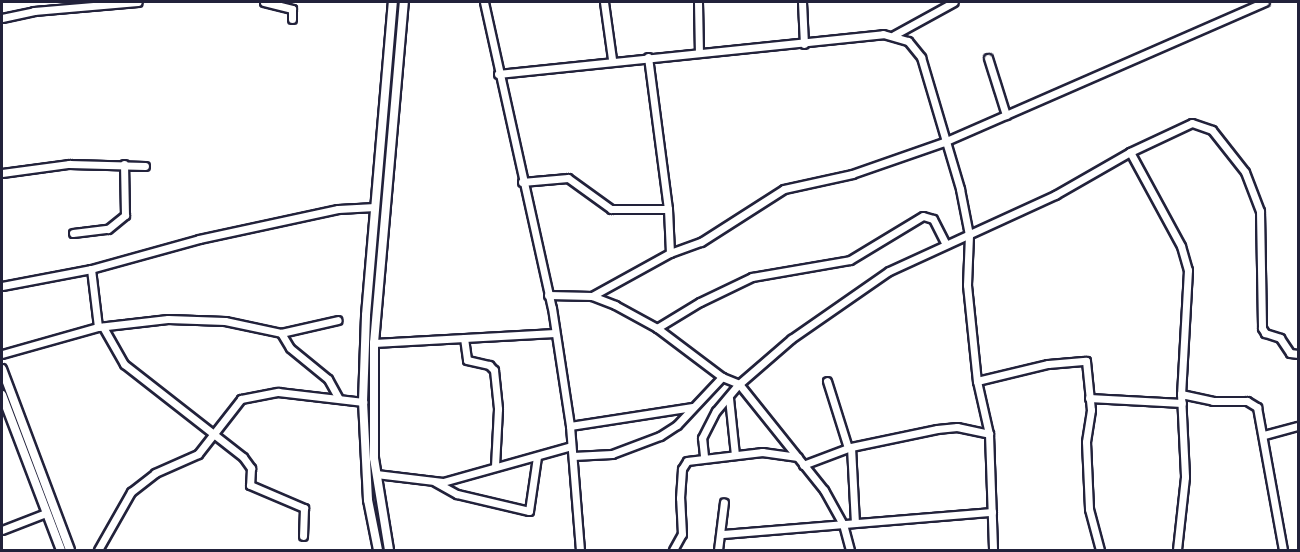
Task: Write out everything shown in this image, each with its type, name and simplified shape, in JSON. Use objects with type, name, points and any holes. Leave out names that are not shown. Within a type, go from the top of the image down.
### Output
[{"type":"street","points":[[2,18],[34,10],[138,2]]},
{"type":"street","points":[[264,2],[292,9],[292,18]]},
{"type":"street","points":[[378,550],[368,500],[363,402],[375,207],[393,2]]},
{"type":"street","points":[[388,550],[376,474],[374,343],[404,2]]},
{"type":"street","points":[[484,2],[555,333],[570,426],[580,550]]},
{"type":"street","points":[[604,2],[612,60]]},
{"type":"street","points":[[698,2],[699,52]]},
{"type":"street","points":[[802,2],[804,44]]},
{"type":"street","points":[[498,74],[612,60],[894,35],[942,4],[954,2]]},
{"type":"street","points":[[592,297],[670,253],[701,242],[784,189],[852,174],[944,142],[1265,2]]},
{"type":"street","points":[[894,35],[908,41],[921,57],[944,142],[960,189],[969,235],[967,285],[977,381],[988,434],[993,550]]},
{"type":"street","points":[[648,57],[668,209],[670,253]]},
{"type":"street","points":[[988,58],[1006,115]]},
{"type":"street","points":[[704,456],[702,438],[716,411],[739,384],[791,339],[889,271],[945,243],[969,235],[1055,195],[1130,152],[1192,123],[1212,130],[1245,171],[1260,211],[1263,328],[1265,333],[1280,338],[1290,353],[1299,354]]},
{"type":"street","points":[[1130,152],[1180,246],[1188,270],[1181,394],[1185,477],[1177,550]]},
{"type":"street","points":[[2,173],[69,164],[145,166]]},
{"type":"street","points":[[73,233],[108,229],[125,215],[124,164]]},
{"type":"street","points":[[522,182],[568,178],[611,209],[668,209]]},
{"type":"street","points":[[2,286],[91,269],[199,239],[338,209],[375,207]]},
{"type":"street","points":[[657,328],[700,302],[752,278],[850,260],[923,216],[933,219],[945,243]]},
{"type":"street","points":[[91,269],[100,327],[124,364],[245,460],[251,471],[250,485],[304,508],[303,536]]},
{"type":"street","points":[[548,295],[592,297],[657,328],[722,377],[739,384],[798,457],[843,524],[850,550]]},
{"type":"street","points":[[2,354],[100,327],[204,319],[266,327],[281,333],[338,320]]},
{"type":"street","points":[[281,333],[290,348],[328,379],[338,398]]},
{"type":"street","points":[[374,343],[555,333]]},
{"type":"street","points":[[464,338],[467,360],[489,364],[494,370],[498,409],[495,467]]},
{"type":"street","points":[[977,381],[1085,360],[1089,398],[1089,509],[1100,550]]},
{"type":"street","points":[[2,369],[70,550]]},
{"type":"street","points":[[573,456],[612,454],[660,436],[696,406],[722,377]]},
{"type":"street","points":[[827,381],[850,447],[855,523]]},
{"type":"street","points":[[98,550],[131,492],[155,473],[190,460],[241,399],[274,392],[363,402]]},
{"type":"street","points":[[1181,394],[1254,403],[1264,435],[1282,550]]},
{"type":"street","points":[[2,395],[61,550]]},
{"type":"street","points":[[729,398],[735,455]]},
{"type":"street","points":[[1089,398],[1182,403]]},
{"type":"street","points":[[570,426],[607,418],[654,416],[696,406]]},
{"type":"street","points":[[1264,435],[1299,426]]},
{"type":"street","points":[[803,465],[850,447],[947,428],[988,434]]},
{"type":"street","points":[[435,482],[537,457],[571,446]]},
{"type":"street","points":[[673,550],[682,534],[682,469],[687,461],[704,456],[770,452],[798,457]]},
{"type":"street","points":[[376,474],[435,482],[457,494],[529,511],[537,457]]},
{"type":"street","points":[[718,550],[723,534],[724,502]]},
{"type":"street","points":[[723,534],[992,512]]},
{"type":"street","points":[[2,530],[46,513]]}]
